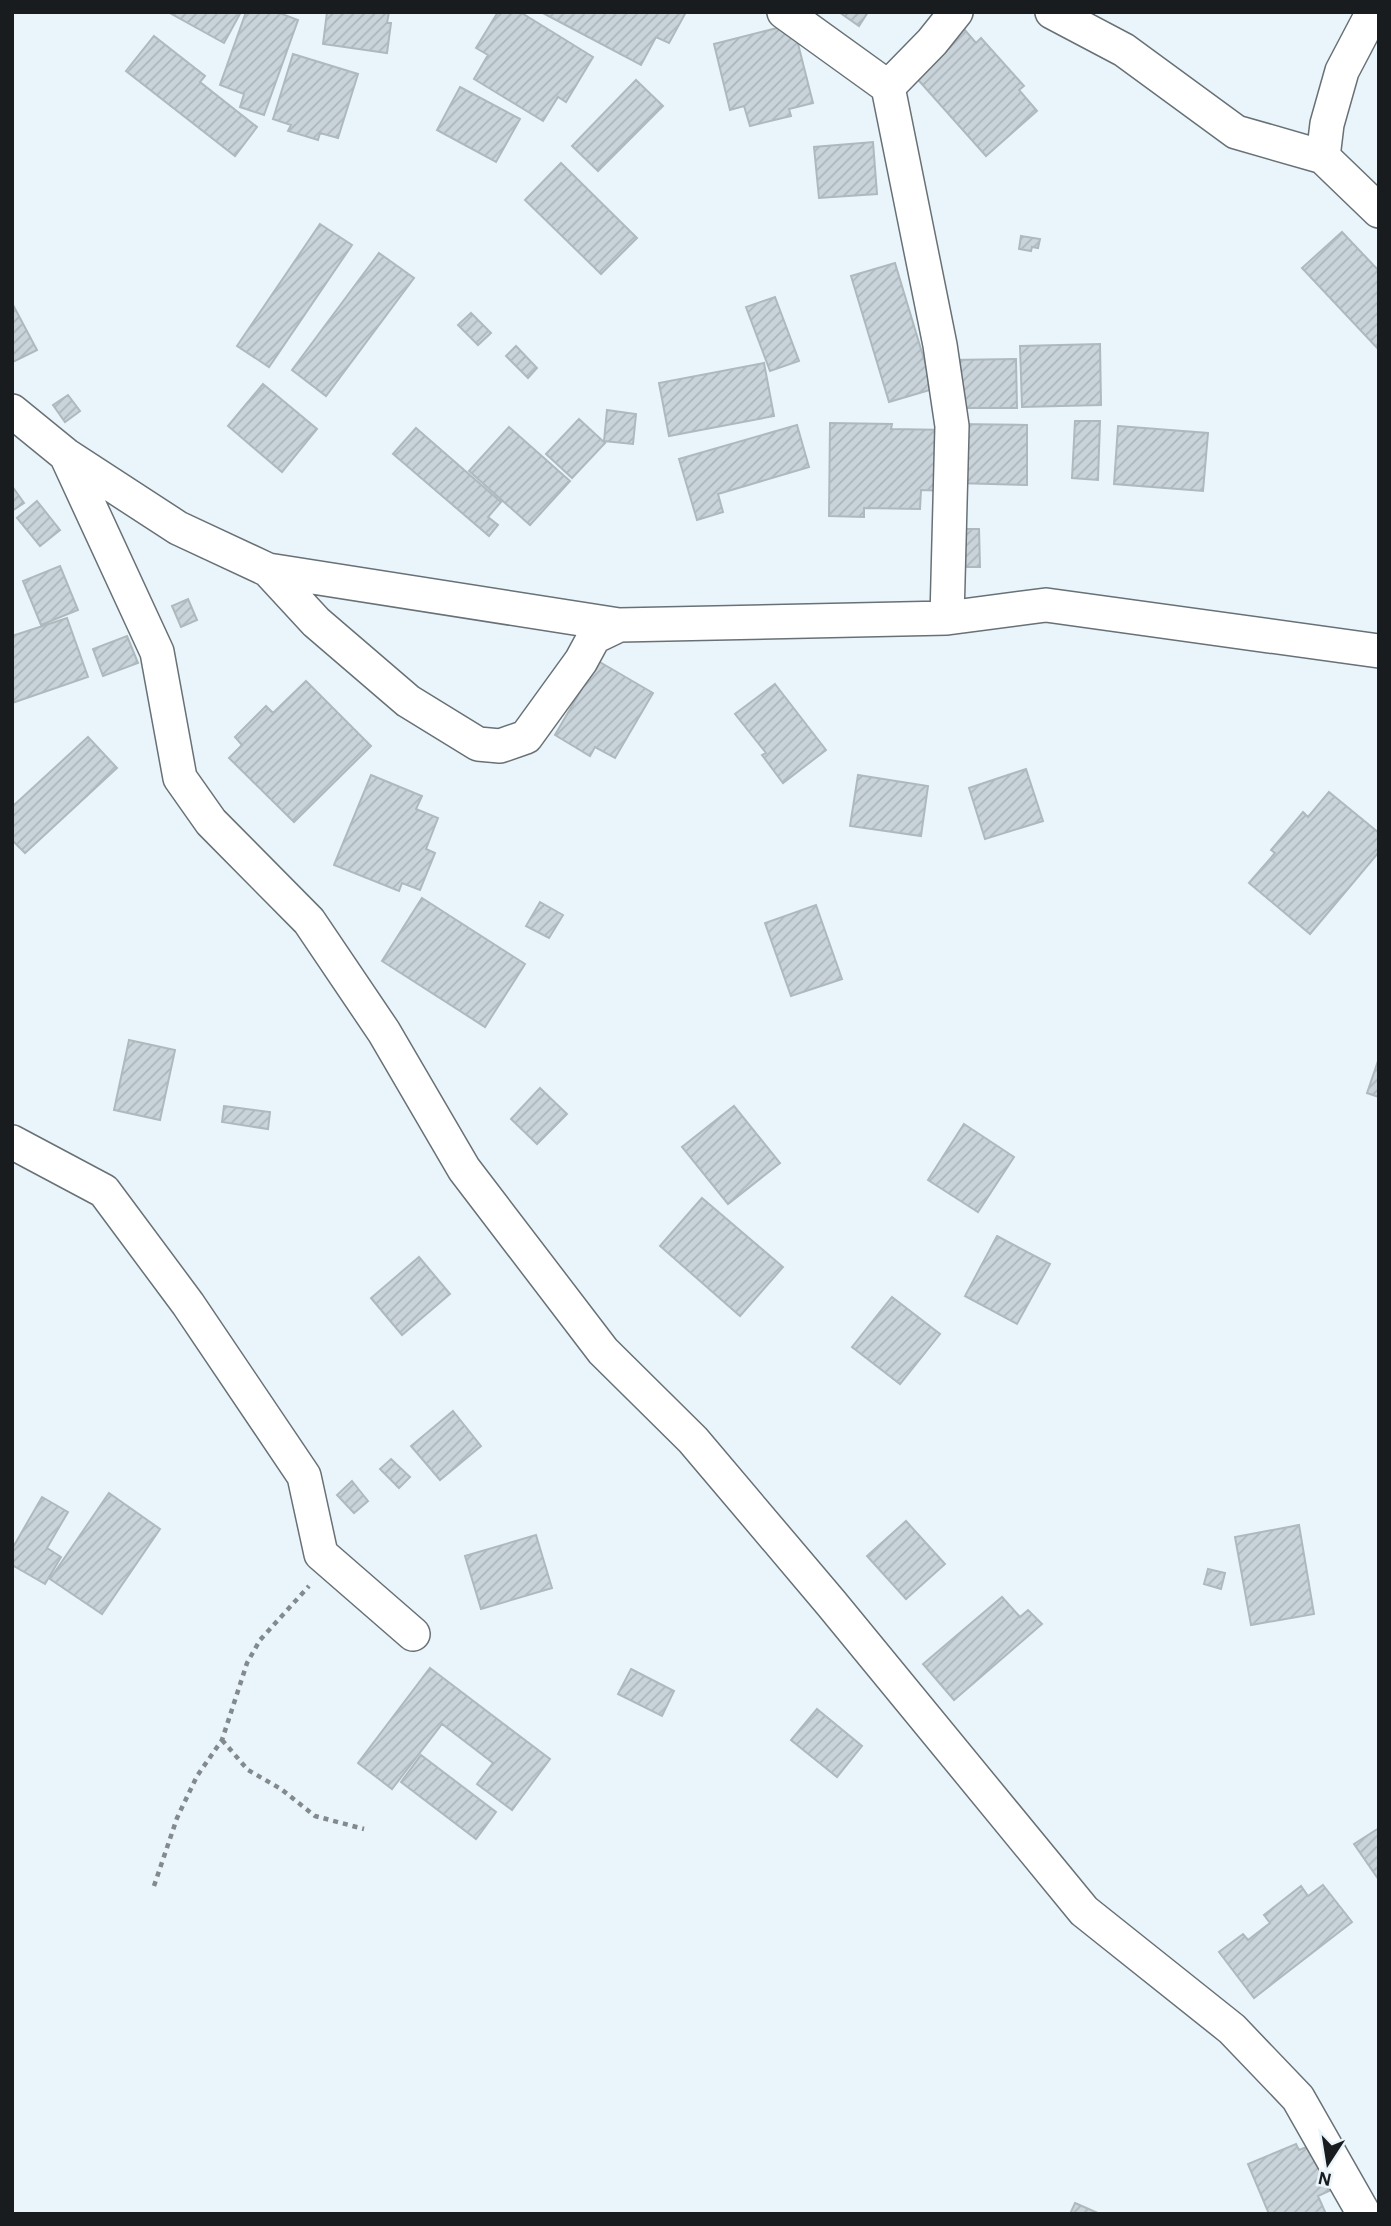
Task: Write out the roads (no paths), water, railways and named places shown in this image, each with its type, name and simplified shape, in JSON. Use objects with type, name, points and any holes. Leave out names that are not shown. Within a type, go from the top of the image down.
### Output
[{"type":"street","points":[[785,12],[888,87],[940,345],[951,426],[947,618]]},
{"type":"street","points":[[888,87],[932,42],[956,12]]},
{"type":"street","points":[[1052,12],[1124,50],[1236,132],[1322,157],[1379,211]]},
{"type":"street","points":[[1322,157],[1327,124],[1342,71],[1373,12]]},
{"type":"street","points":[[12,411],[66,455],[178,528],[268,570],[619,625],[947,618],[1046,605],[1379,651]]},
{"type":"street","points":[[66,455],[157,652],[180,778],[211,822],[309,921],[384,1032],[464,1169],[603,1351],[693,1440],[1084,1911],[1232,2029],[1298,2098],[1364,2214]]},
{"type":"street","points":[[268,570],[316,622],[408,701],[478,744],[500,746],[526,737],[581,661],[594,637],[619,625]]},
{"type":"street","points":[[12,1142],[104,1191],[188,1304],[304,1476],[321,1554],[413,1634]]}]
